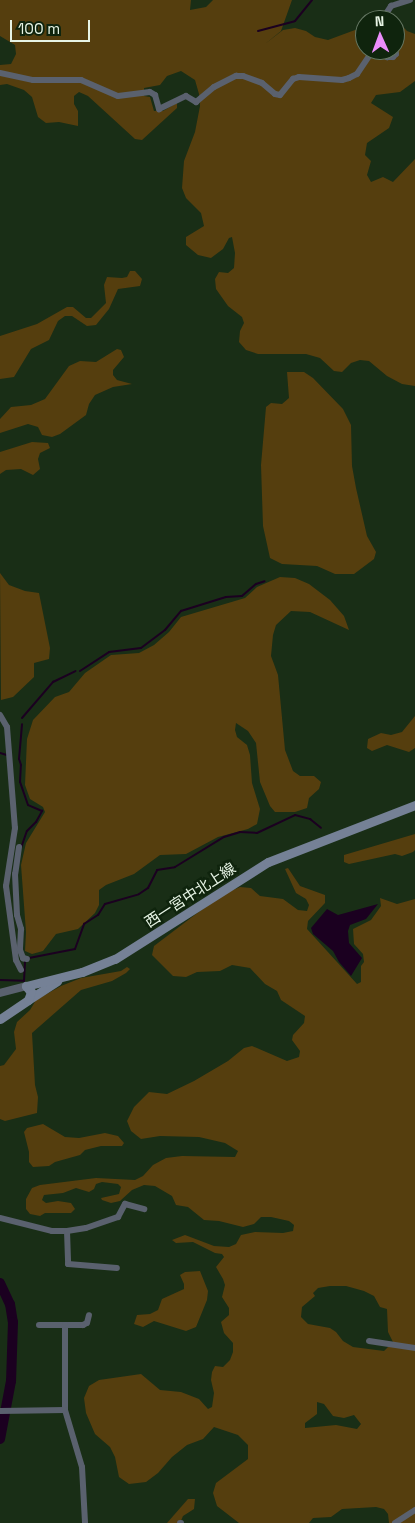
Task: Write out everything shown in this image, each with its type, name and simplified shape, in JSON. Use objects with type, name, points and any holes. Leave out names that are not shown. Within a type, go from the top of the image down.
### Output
[{"type":"main road","name":"西一宮中北上線","points":[[26,986],[63,977],[114,959],[268,862],[415,805]]},
{"type":"main road","points":[[0,1019],[63,977]]},
{"type":"main road","points":[[26,986],[31,992],[28,1000]]},
{"type":"street","points":[[388,10],[391,6],[410,0]]},
{"type":"street","points":[[0,73],[33,80],[81,80],[118,96],[150,92],[155,95],[159,108],[180,97],[186,96],[196,102],[214,87],[236,76],[243,76],[262,83],[275,94],[280,95],[293,80],[299,77],[349,78],[357,74],[367,60]]},
{"type":"street","points":[[0,715],[7,727],[15,828],[6,886],[16,960],[21,970]]},
{"type":"street","points":[[19,848],[15,874],[17,915],[21,929],[20,950],[22,958],[27,959]]},
{"type":"street","points":[[0,993],[26,986]]},
{"type":"street","points":[[0,1218],[52,1231],[67,1232],[86,1228],[118,1216],[125,1204],[144,1209]]},
{"type":"street","points":[[67,1232],[68,1264],[116,1268]]},
{"type":"street","points":[[39,1325],[83,1325],[87,1323],[89,1315]]},
{"type":"street","points":[[65,1325],[65,1410],[82,1467],[85,1523]]},
{"type":"street","points":[[369,1341],[415,1348]]},
{"type":"street","points":[[5,1411],[65,1410]]},
{"type":"street","points":[[395,1523],[415,1510]]},
{"type":"shaded area","points":[[0,0],[191,0],[190,10],[206,7],[213,0],[292,0],[281,31],[265,44],[283,30],[295,28],[306,31],[315,37],[328,40],[355,30],[355,60],[405,60],[405,29],[415,34],[415,81],[400,92],[376,95],[371,103],[393,117],[389,128],[367,143],[365,155],[371,161],[367,175],[371,182],[383,177],[393,182],[415,159],[415,386],[402,384],[387,376],[369,361],[360,360],[351,363],[342,372],[334,371],[320,358],[306,354],[258,354],[246,350],[239,342],[240,331],[244,323],[242,317],[228,306],[216,289],[215,279],[219,272],[228,273],[234,268],[235,253],[232,237],[229,238],[223,249],[211,258],[198,255],[186,245],[186,237],[204,226],[201,213],[186,198],[182,188],[184,161],[195,132],[200,106],[195,80],[181,71],[167,76],[160,85],[144,88],[144,96],[150,97],[154,111],[163,111],[177,103],[177,108],[142,140],[135,139],[88,96],[79,92],[74,96],[74,104],[78,111],[78,126],[59,122],[46,123],[38,117],[32,97],[24,90],[7,84],[0,85],[0,65],[11,64],[16,54],[15,45],[0,36]]},
{"type":"shaded area","points":[[130,271],[135,271],[142,279],[140,286],[118,289],[109,309],[96,325],[87,326],[72,316],[65,316],[58,321],[49,340],[31,349],[14,377],[0,379],[0,336],[37,324],[67,307],[73,307],[86,318],[91,318],[106,303],[104,285],[107,277],[127,277]]},
{"type":"shaded area","points":[[117,349],[121,350],[124,357],[113,370],[113,375],[117,380],[132,384],[113,387],[95,395],[89,404],[86,415],[60,434],[52,437],[42,435],[38,427],[28,424],[0,433],[0,419],[11,407],[31,405],[45,399],[69,366],[80,361],[96,362]]},
{"type":"shaded area","points":[[287,372],[304,372],[313,378],[343,409],[351,425],[352,466],[356,488],[367,536],[376,552],[374,559],[354,574],[335,574],[317,566],[282,564],[270,558],[263,526],[261,465],[266,407],[271,403],[282,404],[289,398]]},
{"type":"shaded area","points":[[32,442],[48,443],[50,448],[40,453],[38,459],[40,469],[33,475],[21,469],[6,470],[0,474],[0,452]]},
{"type":"shaded area","points":[[0,573],[9,585],[25,591],[39,593],[50,648],[49,659],[34,663],[34,677],[13,697],[1,700]]},
{"type":"shaded area","points":[[280,577],[295,578],[309,584],[330,600],[344,616],[349,630],[310,612],[291,611],[276,625],[273,635],[271,656],[278,675],[285,750],[293,771],[300,776],[314,776],[321,782],[319,789],[309,798],[307,808],[295,812],[275,812],[270,806],[260,782],[256,743],[248,731],[236,723],[237,737],[247,745],[250,755],[252,783],[260,809],[257,824],[248,829],[218,837],[186,854],[160,855],[134,874],[106,885],[99,890],[99,905],[95,913],[78,929],[56,934],[43,951],[32,954],[25,951],[26,932],[21,865],[26,843],[45,812],[43,807],[30,799],[25,785],[27,739],[33,720],[55,697],[69,692],[85,673],[111,655],[139,653],[154,645],[169,632],[181,617],[245,598],[257,587]]},
{"type":"shaded area","points":[[415,716],[415,748],[409,752],[387,745],[372,751],[367,748],[368,739],[381,733],[391,735],[402,732]]},
{"type":"shaded area","points":[[415,834],[415,850],[413,852],[402,856],[395,854],[349,864],[344,862],[344,855]]},
{"type":"shaded area","points":[[288,868],[300,886],[325,895],[325,903],[308,921],[307,929],[357,984],[361,982],[361,966],[364,962],[363,954],[354,944],[353,929],[371,920],[381,906],[380,898],[397,904],[415,899],[415,1523],[389,1523],[388,1514],[384,1509],[376,1507],[342,1509],[331,1517],[313,1518],[309,1523],[239,1523],[217,1506],[213,1493],[216,1483],[248,1459],[248,1445],[238,1435],[214,1427],[203,1439],[187,1445],[172,1457],[158,1473],[146,1482],[129,1484],[119,1477],[115,1457],[110,1447],[95,1434],[86,1413],[84,1398],[89,1386],[99,1380],[141,1374],[160,1390],[181,1392],[199,1399],[208,1409],[212,1407],[214,1393],[211,1380],[212,1372],[215,1366],[223,1367],[230,1360],[233,1352],[233,1343],[224,1333],[221,1322],[229,1315],[229,1308],[222,1297],[225,1285],[216,1267],[224,1257],[222,1254],[215,1253],[193,1242],[176,1243],[172,1240],[185,1235],[214,1246],[229,1247],[236,1244],[241,1235],[255,1232],[283,1233],[293,1231],[294,1225],[289,1221],[271,1217],[261,1217],[254,1224],[243,1227],[219,1221],[204,1220],[188,1207],[176,1205],[172,1196],[155,1186],[144,1185],[132,1190],[120,1201],[111,1203],[101,1198],[119,1194],[121,1187],[118,1184],[102,1182],[96,1184],[94,1189],[89,1192],[76,1188],[63,1193],[44,1195],[42,1200],[46,1203],[58,1201],[71,1203],[75,1209],[71,1213],[45,1213],[40,1216],[30,1214],[26,1209],[26,1199],[32,1188],[40,1185],[96,1178],[135,1180],[143,1176],[153,1165],[166,1158],[182,1156],[235,1157],[238,1151],[225,1143],[199,1137],[160,1136],[141,1139],[131,1131],[127,1121],[134,1107],[149,1092],[167,1094],[228,1061],[244,1048],[252,1046],[287,1061],[299,1057],[300,1051],[292,1040],[293,1035],[304,1023],[305,1016],[281,1000],[277,991],[265,984],[250,968],[232,965],[220,971],[197,972],[186,977],[173,976],[152,955],[154,946],[226,893],[240,887],[251,888],[260,896],[283,899],[298,910],[307,911],[309,905],[306,899],[296,893],[285,869]],"holes":[[[346,1286],[364,1291],[374,1296],[380,1307],[387,1309],[388,1332],[393,1342],[384,1351],[353,1347],[343,1341],[330,1328],[308,1324],[301,1317],[302,1307],[315,1296],[313,1293],[318,1288]],[[317,1402],[324,1404],[333,1416],[344,1418],[354,1415],[361,1424],[357,1429],[336,1425],[305,1428],[305,1423],[317,1414]]]},
{"type":"shaded area","points":[[378,904],[366,919],[350,925],[348,931],[349,943],[362,958],[351,976],[339,962],[333,951],[313,934],[311,928],[327,909],[338,915]]},
{"type":"shaded area","points":[[127,967],[130,969],[126,973],[112,981],[81,990],[32,1033],[35,1085],[38,1097],[37,1113],[5,1121],[0,1119],[0,1066],[4,1065],[16,1049],[14,1032],[17,1022],[30,1010],[36,1000],[61,986],[81,978],[121,971]]},
{"type":"shaded area","points":[[43,1124],[65,1137],[79,1138],[105,1133],[118,1136],[124,1143],[122,1146],[101,1146],[85,1150],[80,1155],[55,1162],[49,1166],[33,1167],[29,1162],[29,1152],[24,1132],[27,1128]]},
{"type":"shaded area","points":[[200,1271],[208,1291],[207,1300],[196,1327],[186,1331],[154,1321],[143,1327],[134,1324],[137,1315],[150,1314],[158,1310],[162,1299],[184,1289],[180,1275],[185,1272]]},
{"type":"shaded area","points":[[188,1499],[195,1499],[194,1509],[183,1516],[180,1523],[167,1523]]},
{"type":"waterway","points":[[258,31],[295,21],[312,0]]},
{"type":"waterway","points":[[80,671],[109,652],[141,648],[165,630],[181,611],[226,597],[242,596],[256,584],[265,581]]},
{"type":"waterway","points":[[22,718],[53,682],[76,671]]},
{"type":"waterway","points":[[21,848],[27,831],[36,822],[42,811],[28,805],[20,782],[21,765],[19,759],[22,724]]},
{"type":"waterway","points":[[0,753],[7,755]]},
{"type":"waterway","points":[[29,958],[75,949],[84,924],[98,915],[105,904],[139,894],[148,888],[157,870],[175,867],[224,837],[240,832],[257,833],[295,815],[310,819],[321,828]]},
{"type":"waterway","points":[[0,980],[24,981],[25,961]]},
{"type":"waterway","points":[[0,1283],[10,1304],[13,1322],[11,1381],[0,1439]]}]
